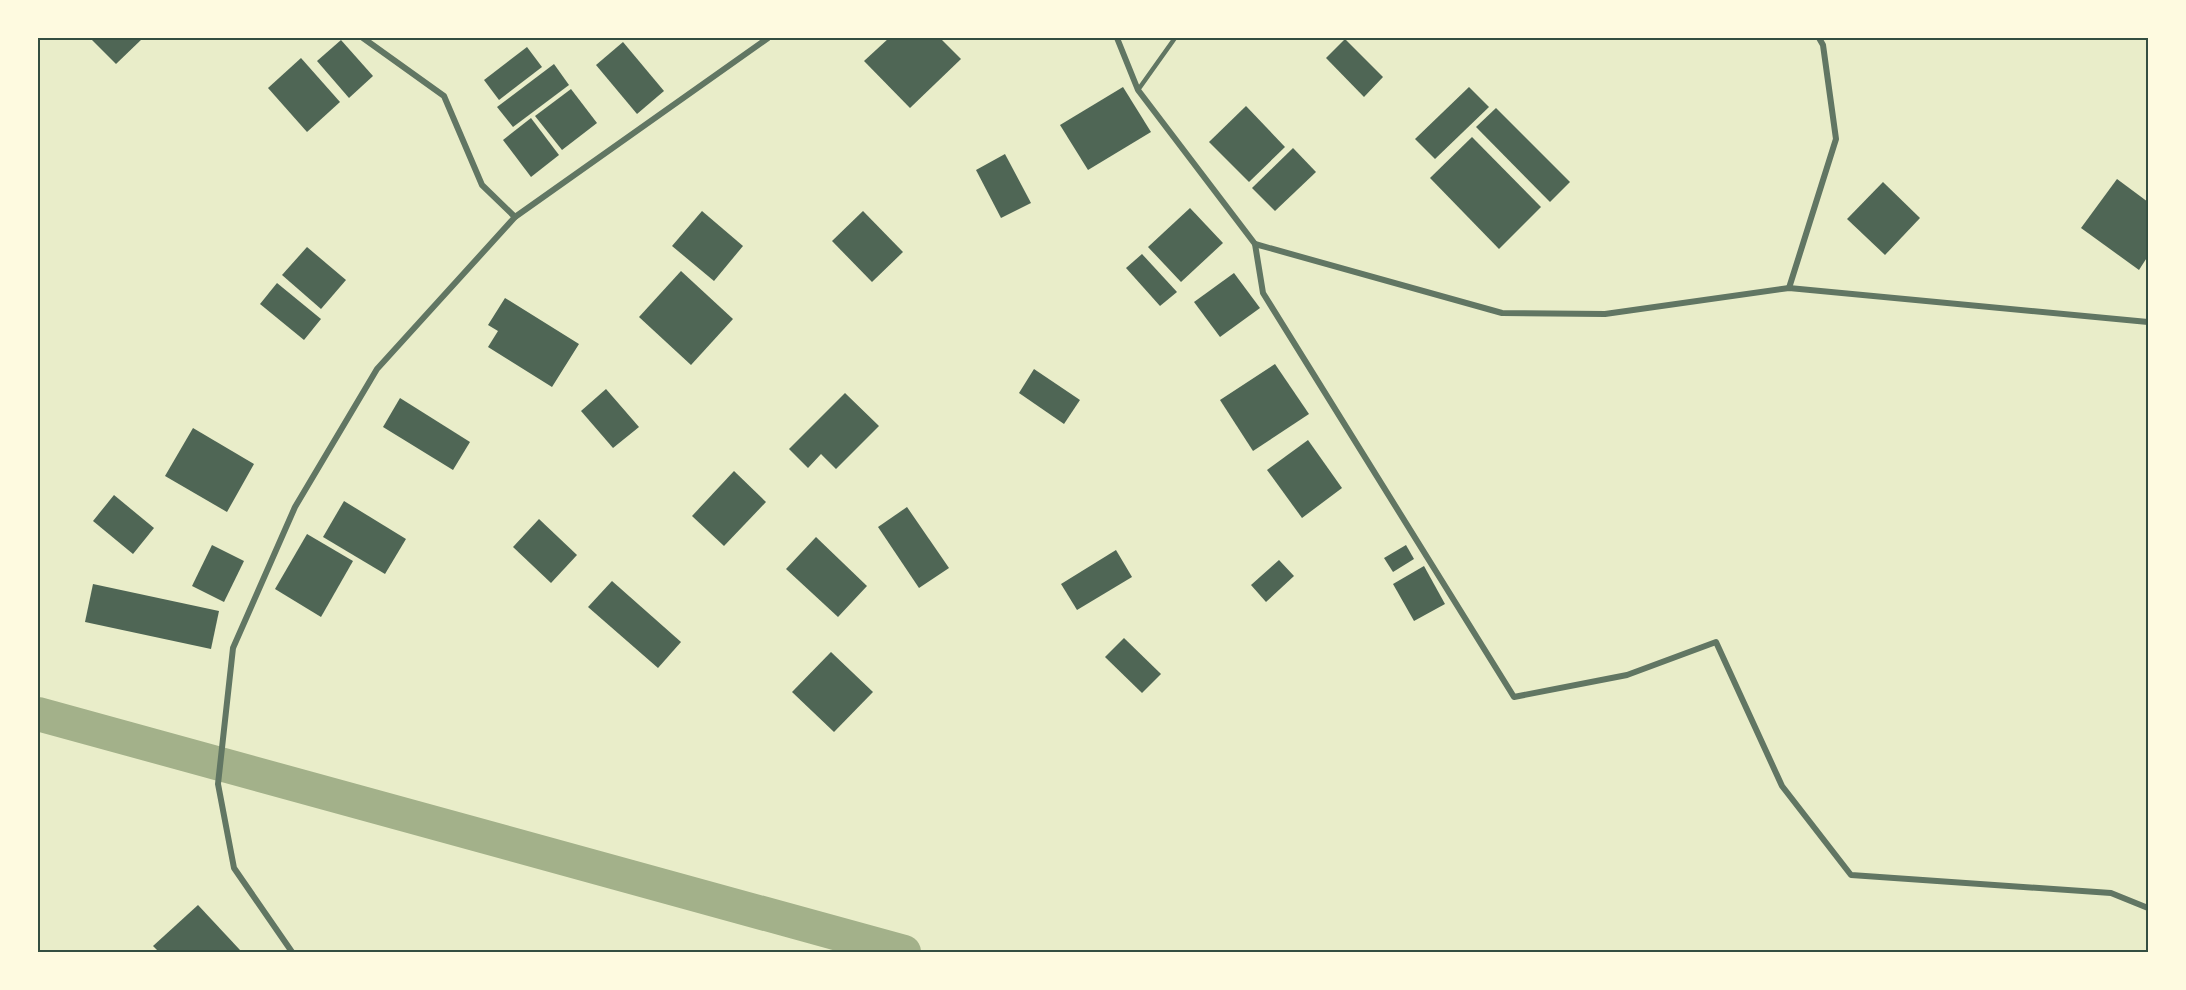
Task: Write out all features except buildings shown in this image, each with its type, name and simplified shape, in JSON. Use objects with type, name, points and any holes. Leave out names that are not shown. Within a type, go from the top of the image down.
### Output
[{"type":"street","points":[[363,38],[444,96],[482,185],[515,217]]},
{"type":"street","points":[[292,952],[234,868],[218,784],[233,648],[295,507],[377,369],[515,217],[768,38]]},
{"type":"street","points":[[1117,38],[1138,90],[1255,244],[1263,293],[1514,696],[1627,675],[1716,642],[1782,786],[1851,875],[2111,893],[2148,908]]},
{"type":"street","points":[[1789,288],[1836,139],[1823,45],[1819,38]]},
{"type":"street","points":[[1255,244],[1502,313],[1605,314],[1789,288],[2148,322]]},
{"type":"lane","points":[[1138,90],[1175,38]]},
{"type":"waterway","points":[[38,714],[904,952]]}]
